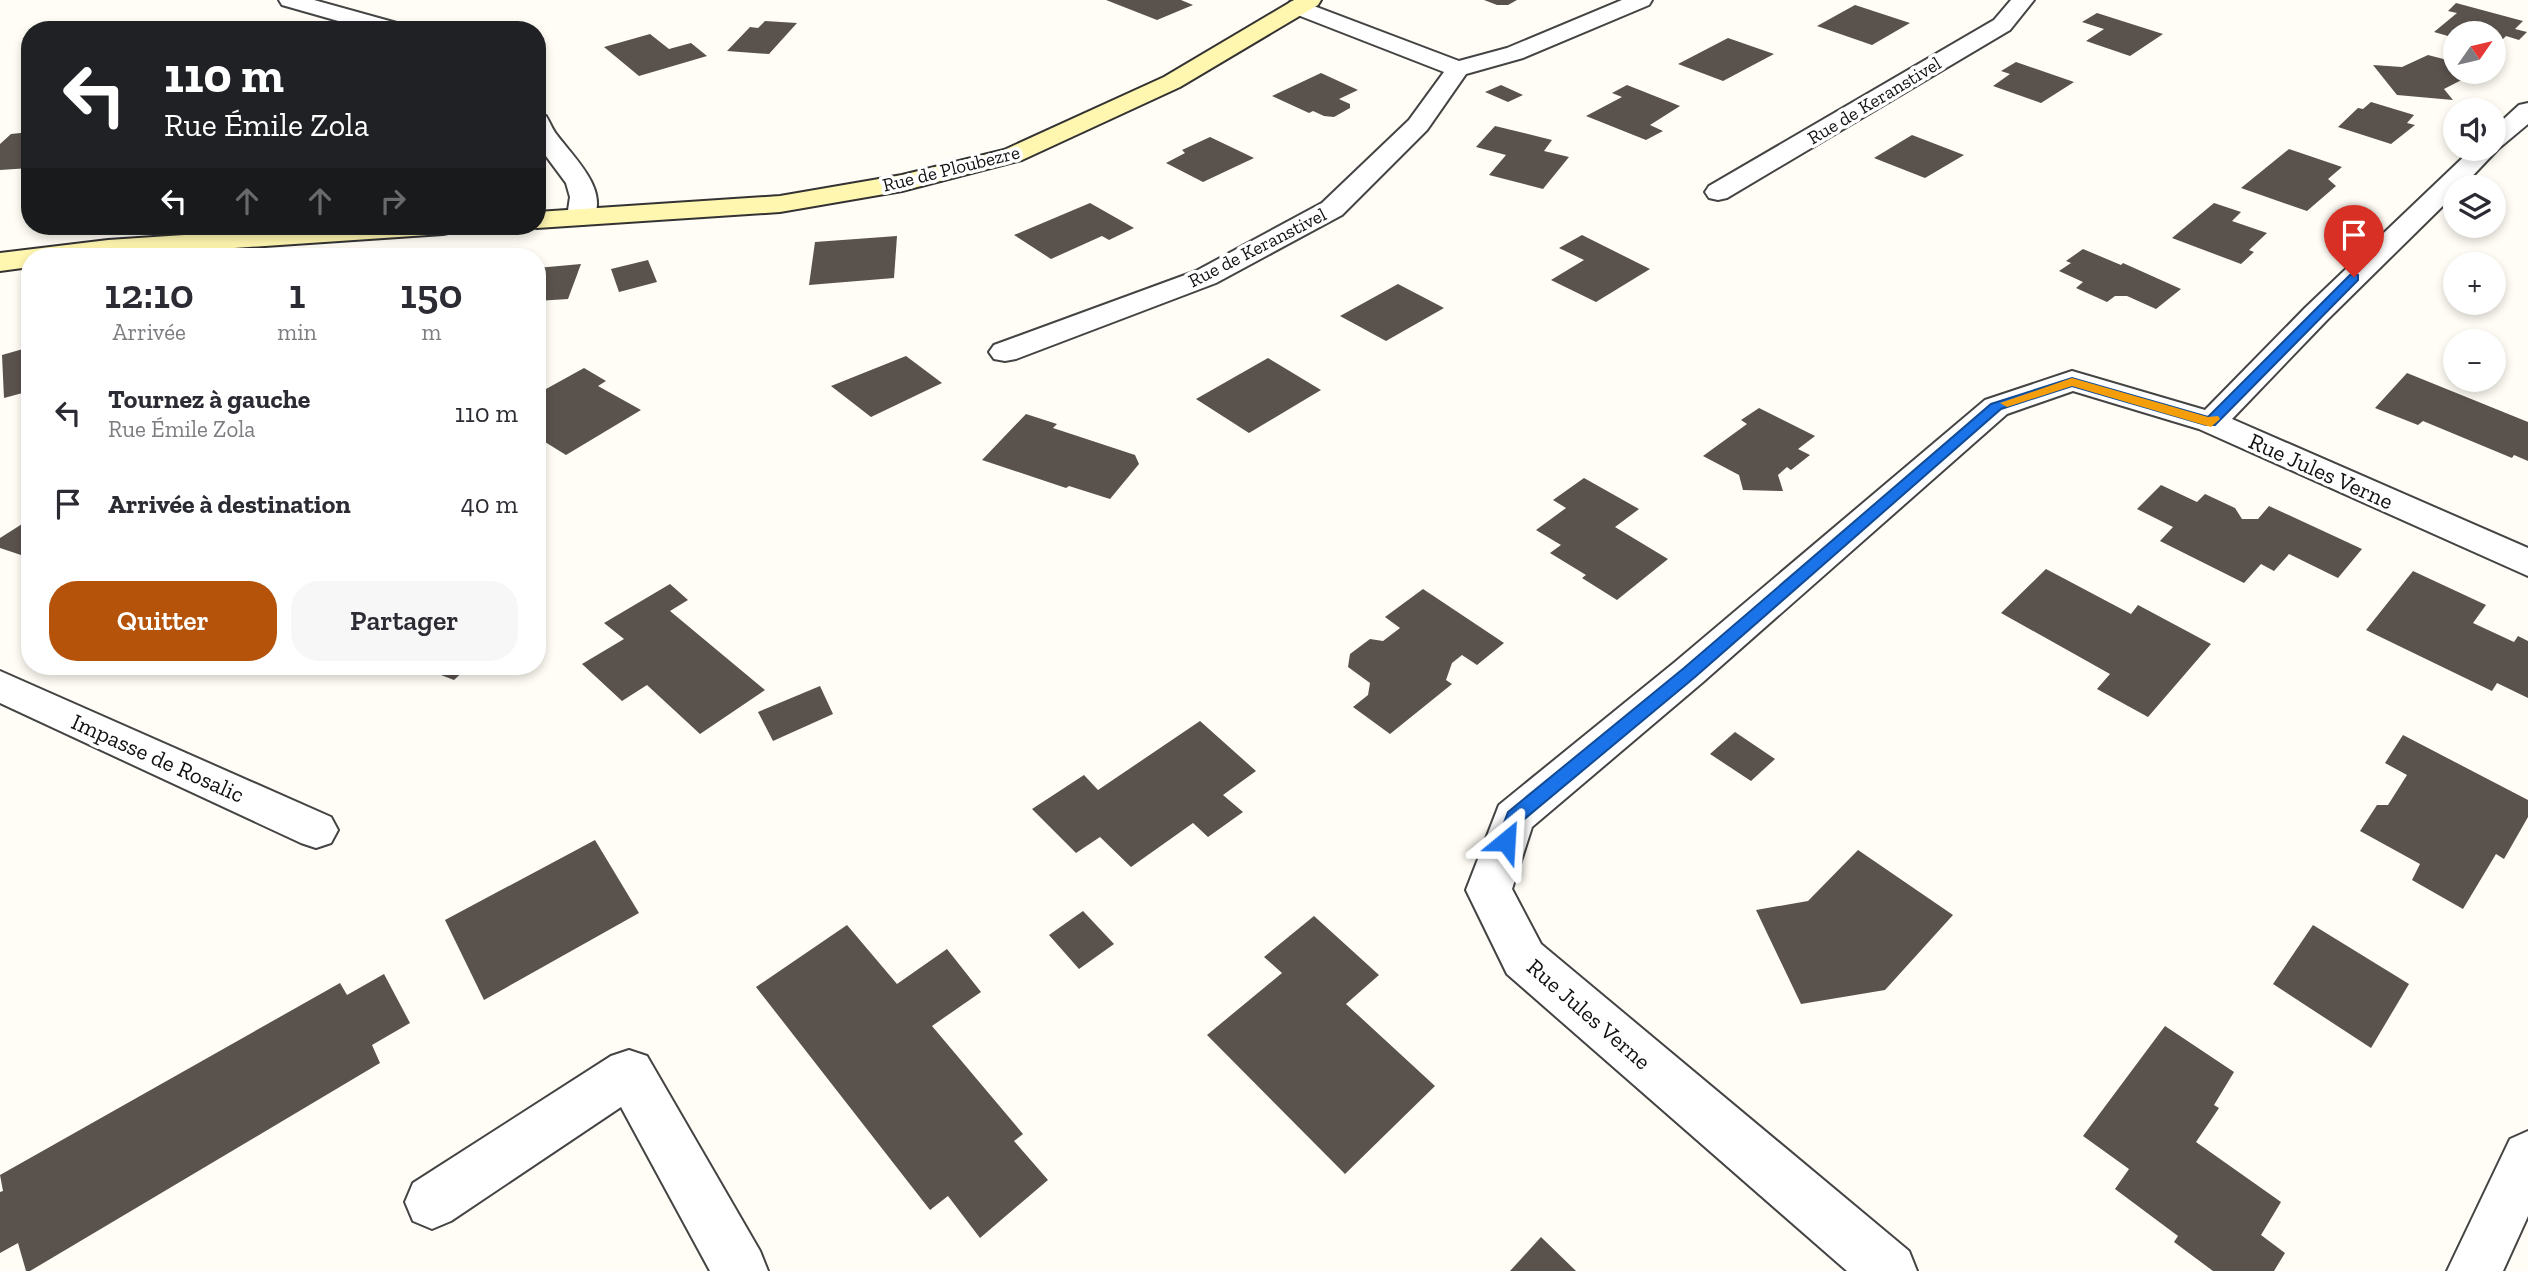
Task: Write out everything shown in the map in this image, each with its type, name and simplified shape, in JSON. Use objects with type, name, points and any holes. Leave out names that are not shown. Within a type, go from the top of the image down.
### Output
[{"type":"main road","name":"Rue de Ploubezre","points":[[546,219],[780,204],[902,183],[1013,155],[1172,82],[1304,3]]},
{"type":"main road","points":[[108,248],[306,235]]},
{"type":"main road","points":[[0,262],[21,259]]},
{"type":"street","points":[[290,0],[364,21]]},
{"type":"street","points":[[1304,3],[1458,69],[1515,53],[1641,0]]},
{"type":"street","name":"Rue de Keranstivel","points":[[1718,192],[2002,24],[2023,0]]},
{"type":"street","name":"Rue de Keranstivel","points":[[1005,352],[1206,277],[1332,209],[1418,125],[1458,69]]},
{"type":"street","points":[[2506,131],[2528,110]]},
{"type":"street","points":[[546,138],[579,182],[583,197],[580,217]]},
{"type":"street","points":[[2211,422],[2316,314],[2474,161]]},
{"type":"street","name":"Rue Jules Verne","points":[[1889,1271],[1524,959],[1489,890],[1514,817],[1689,672],[1996,407],[2072,382],[2211,422],[2528,563]]},
{"type":"street","name":"Impasse de Rosalic","points":[[0,686],[316,830]]},
{"type":"street","points":[[432,1202],[629,1073],[740,1271]]},
{"type":"street","points":[[2474,1271],[2528,1157]]},
{"type":"building","points":[[1106,0],[1181,0],[1193,5],[1157,20]]},
{"type":"building","points":[[1484,0],[1517,0],[1508,5],[1497,5]]},
{"type":"building","points":[[2456,3],[2523,21],[2515,29],[2527,32],[2519,40],[2506,36],[2506,21],[2447,21],[2457,13],[2448,11]]},
{"type":"building","points":[[1855,5],[1910,23],[1872,45],[1817,26]]},
{"type":"building","points":[[2097,13],[2163,34],[2130,56],[2086,41],[2104,29],[2082,22]]},
{"type":"building","points":[[765,21],[797,23],[769,54],[727,51],[750,27],[758,28]]},
{"type":"building","points":[[2443,25],[2443,35],[2434,32]]},
{"type":"building","points":[[650,34],[669,49],[691,43],[707,56],[639,76],[604,47]]},
{"type":"building","points":[[1728,38],[1774,54],[1723,81],[1678,64]]},
{"type":"building","points":[[2428,55],[2443,59],[2443,84],[2454,84],[2444,89],[2451,98],[2397,95],[2373,65],[2402,67]]},
{"type":"building","points":[[2016,62],[2074,82],[2041,103],[1993,86],[2010,74],[2001,71]]},
{"type":"building","points":[[1321,73],[1358,90],[1339,99],[1350,104],[1350,108],[1334,117],[1324,116],[1313,111],[1309,113],[1272,96]]},
{"type":"building","points":[[1501,85],[1523,95],[1508,102],[1485,92]]},
{"type":"building","points":[[1627,85],[1680,106],[1650,125],[1663,131],[1646,140],[1586,116],[1622,97],[1612,93]]},
{"type":"building","points":[[2371,102],[2414,115],[2407,123],[2415,125],[2391,144],[2338,127],[2358,108],[2363,109]]},
{"type":"building","points":[[1495,126],[1552,140],[1544,151],[1569,157],[1543,189],[1489,175],[1506,155],[1476,147]]},
{"type":"building","points":[[21,133],[21,169],[0,170],[0,144],[11,134]]},
{"type":"building","points":[[1912,135],[1964,155],[1925,178],[1874,158]]},
{"type":"building","points":[[1210,137],[1254,158],[1203,182],[1166,163],[1185,153],[1182,150]]},
{"type":"building","points":[[2289,149],[2342,167],[2328,179],[2336,186],[2307,211],[2241,188]]},
{"type":"building","points":[[1090,203],[1134,228],[1109,240],[1102,236],[1051,259],[1014,235]]},
{"type":"building","points":[[2214,203],[2241,212],[2232,221],[2267,233],[2249,250],[2254,252],[2241,264],[2172,238]]},
{"type":"building","points":[[1582,235],[1650,269],[1596,302],[1551,280],[1584,260],[1559,248]]},
{"type":"building","points":[[897,236],[894,278],[809,285],[815,242]]},
{"type":"building","points":[[2083,249],[2121,265],[2123,263],[2181,289],[2156,309],[2127,296],[2115,296],[2107,302],[2076,288],[2083,282],[2059,271],[2071,263],[2066,261]]},
{"type":"building","points":[[648,260],[657,282],[619,292],[611,269]]},
{"type":"building","points":[[581,264],[568,299],[546,300],[546,267]]},
{"type":"building","points":[[1398,284],[1444,308],[1386,341],[1340,316]]},
{"type":"building","points":[[21,350],[21,393],[4,398],[2,355]]},
{"type":"building","points":[[906,356],[942,383],[871,417],[831,386]]},
{"type":"building","points":[[1268,358],[1321,390],[1249,433],[1196,399]]},
{"type":"building","points":[[584,368],[606,381],[598,386],[641,410],[566,455],[546,443],[546,389]]},
{"type":"building","points":[[2407,373],[2443,388],[2443,392],[2454,392],[2528,422],[2528,461],[2514,455],[2512,458],[2423,421],[2418,425],[2375,408]]},
{"type":"building","points":[[1759,408],[1815,436],[1798,449],[1810,455],[1791,470],[1787,467],[1778,475],[1783,491],[1743,490],[1739,475],[1703,456],[1747,424],[1741,420]]},
{"type":"building","points":[[1026,414],[1057,424],[1053,428],[1135,455],[1139,464],[1110,499],[1069,486],[1066,488],[982,460]]},
{"type":"building","points":[[1584,478],[1639,509],[1615,527],[1668,559],[1617,600],[1582,578],[1586,575],[1550,553],[1561,545],[1536,530],[1566,508],[1553,500]]},
{"type":"building","points":[[2161,485],[2197,502],[2205,494],[2235,508],[2242,519],[2258,519],[2269,506],[2362,549],[2338,578],[2289,554],[2274,571],[2261,564],[2244,583],[2160,541],[2173,527],[2137,509]]},
{"type":"building","points":[[21,525],[21,555],[0,548],[0,538]]},
{"type":"building","points":[[2046,569],[2131,614],[2138,605],[2211,644],[2148,717],[2097,689],[2110,674],[2001,613]]},
{"type":"building","points":[[2413,571],[2486,605],[2473,623],[2514,642],[2518,636],[2528,641],[2528,698],[2497,683],[2492,691],[2366,630]]},
{"type":"building","points":[[670,584],[688,600],[670,611],[765,690],[700,734],[647,685],[622,701],[582,664],[624,639],[604,623]]},
{"type":"building","points":[[1423,589],[1504,643],[1477,665],[1462,655],[1452,663],[1446,680],[1452,684],[1390,734],[1353,707],[1368,695],[1370,683],[1348,667],[1350,654],[1370,639],[1383,641],[1400,628],[1385,617]]},
{"type":"building","points":[[441,675],[459,675],[454,680]]},
{"type":"building","points":[[820,686],[833,714],[773,741],[758,712]]},
{"type":"building","points":[[1200,721],[1256,771],[1223,795],[1243,812],[1208,837],[1193,823],[1131,867],[1100,837],[1076,853],[1032,809],[1084,775],[1098,790]]},
{"type":"building","points":[[1735,732],[1775,759],[1751,781],[1710,754]]},
{"type":"building","points":[[2403,735],[2528,800],[2528,817],[2504,859],[2496,854],[2463,909],[2412,880],[2420,864],[2360,831],[2377,805],[2388,805],[2407,775],[2385,763]]},
{"type":"building","points":[[595,840],[639,913],[484,1000],[445,920]]},
{"type":"building","points":[[1858,850],[1953,915],[1885,990],[1801,1004],[1756,910],[1808,901]]},
{"type":"building","points":[[1083,911],[1114,944],[1079,969],[1049,935]]},
{"type":"building","points":[[1314,916],[1379,975],[1346,1004],[1435,1086],[1345,1174],[1207,1035],[1282,973],[1264,957]]},
{"type":"building","points":[[847,925],[897,984],[947,949],[981,992],[932,1026],[1023,1134],[1014,1141],[1048,1180],[980,1238],[948,1196],[930,1210],[756,987]]},
{"type":"building","points":[[2313,925],[2409,984],[2371,1048],[2273,984]]},
{"type":"building","points":[[384,974],[410,1023],[372,1045],[380,1063],[30,1271],[26,1271],[18,1243],[0,1253],[0,1192],[3,1191],[0,1175],[340,983],[347,995]]},
{"type":"building","points":[[2165,1026],[2234,1072],[2214,1105],[2219,1108],[2196,1142],[2281,1202],[2261,1235],[2285,1253],[2274,1271],[2213,1271],[2174,1242],[2178,1236],[2115,1189],[2129,1169],[2083,1136]]},
{"type":"building","points":[[1541,1237],[1576,1271],[1510,1271]]},
{"type":"slow traffic","points":[[2007,403],[2072,382],[2211,422],[2214,419]]},
{"type":"route","points":[[1506,841],[1514,817],[1689,672],[1996,407],[2072,382],[2211,422],[2354,277]]}]
